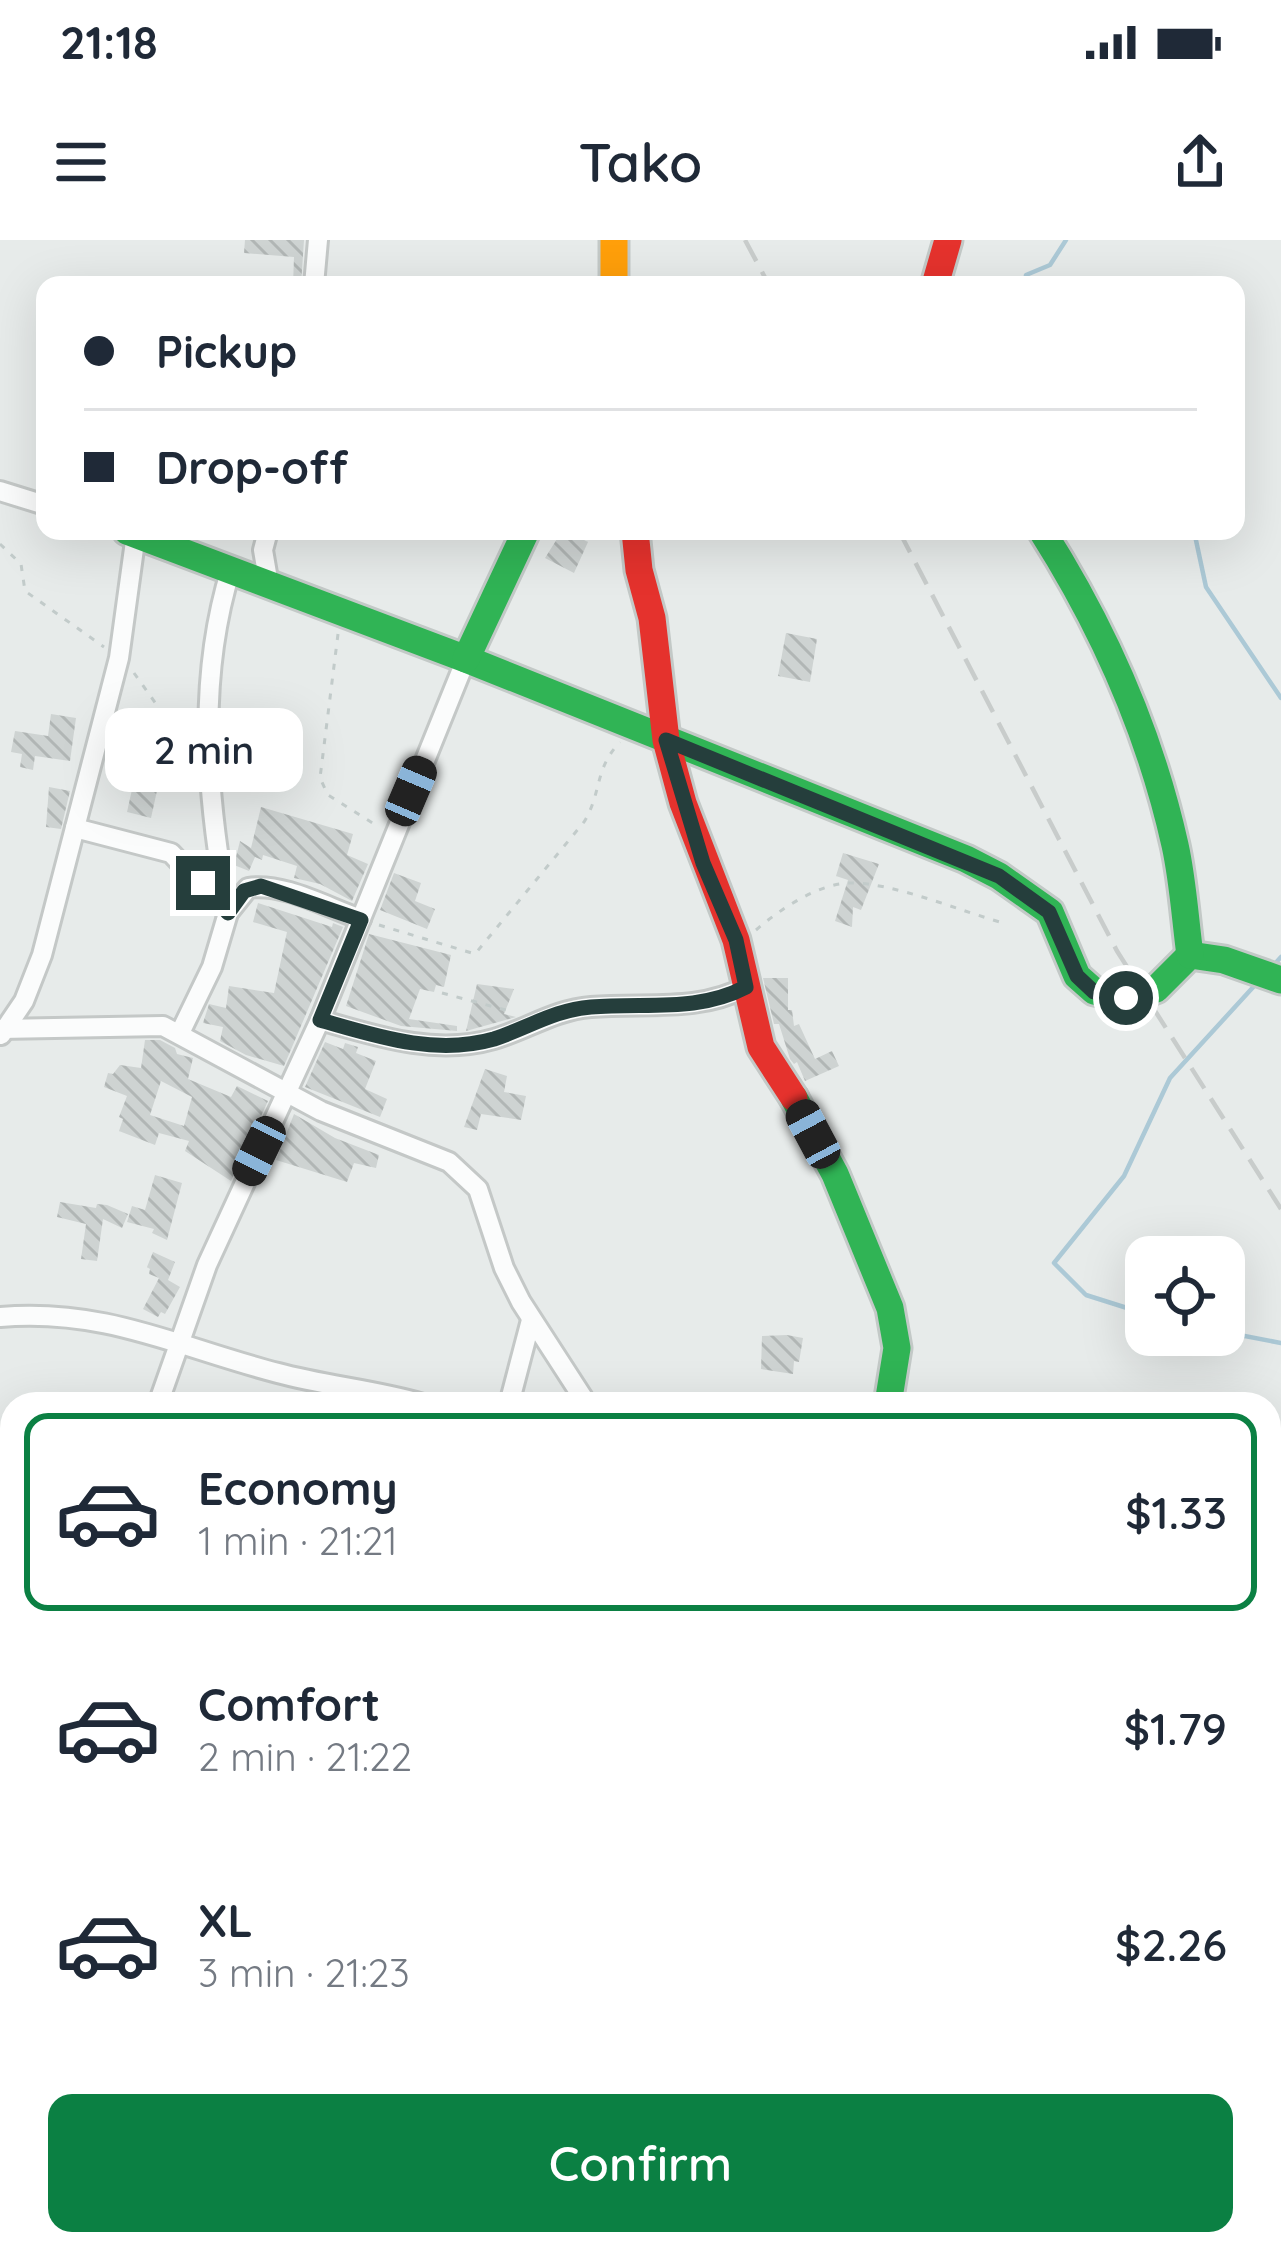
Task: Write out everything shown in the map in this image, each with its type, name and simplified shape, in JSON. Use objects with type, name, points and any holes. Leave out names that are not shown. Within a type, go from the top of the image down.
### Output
[{"type":"street","points":[[315,276],[318,240]]},
{"type":"street","points":[[614,240],[614,276]]},
{"type":"street","points":[[938,276],[948,240]]},
{"type":"street","points":[[0,491],[36,502]]},
{"type":"street","points":[[2,1031],[35,978],[75,828],[119,658],[130,540]]},
{"type":"street","points":[[153,540],[466,659],[999,876],[1049,912],[1077,976],[1094,992],[1126,998],[1156,989],[1190,955]]},
{"type":"street","points":[[266,540],[269,585]]},
{"type":"street","points":[[162,1392],[217,1244],[320,1020],[392,835],[522,540]]},
{"type":"street","points":[[636,540],[652,618],[666,740],[703,863],[731,926],[761,1047],[835,1174],[890,1309],[897,1348],[890,1392]]},
{"type":"street","points":[[1047,540],[1087,608],[1161,788],[1177,851],[1190,955]]},
{"type":"street","points":[[228,913],[209,795],[209,742],[213,636],[231,569]]},
{"type":"street","points":[[75,828],[171,853],[228,913]]},
{"type":"street","points":[[180,1033],[212,967],[228,913],[244,891],[261,886],[361,920]]},
{"type":"street","points":[[1190,955],[1224,960],[1281,980]]},
{"type":"street","points":[[320,1020],[417,1044],[452,1046],[496,1038],[538,1019],[594,1006],[707,1004],[746,987]]},
{"type":"street","points":[[2,1031],[147,1023],[180,1033],[321,1111],[448,1162],[472,1181],[482,1198],[505,1268],[531,1320],[579,1392]]},
{"type":"street","points":[[0,1317],[73,1317],[179,1340],[277,1373],[366,1392]]},
{"type":"street","points":[[512,1392],[531,1320]]},
{"type":"path","points":[[0,544],[21,564],[25,591],[119,658],[164,715],[202,733],[209,742]]},
{"type":"path","points":[[341,614],[320,778],[328,795],[392,835]]},
{"type":"path","points":[[361,920],[475,954],[584,822],[603,762],[634,728]]},
{"type":"path","points":[[738,956],[766,921],[802,899],[850,883],[1006,924]]},
{"type":"path","points":[[442,993],[538,1019]]},
{"type":"building","points":[[245,240],[304,240],[302,276],[293,276],[294,257],[244,253]]},
{"type":"building","points":[[556,540],[588,542],[574,573],[545,558]]},
{"type":"building","points":[[786,633],[817,639],[810,682],[778,676]]},
{"type":"building","points":[[51,714],[76,718],[70,761],[35,756],[33,770],[20,767],[22,754],[11,752],[15,731],[48,736]]},
{"type":"building","points":[[169,757],[194,757],[190,792],[169,789]]},
{"type":"building","points":[[133,785],[158,786],[151,818],[127,812]]},
{"type":"building","points":[[49,787],[70,791],[61,829],[46,827]]},
{"type":"building","points":[[261,807],[353,834],[347,855],[368,864],[352,901],[320,884],[294,878],[297,866],[263,855],[262,860],[255,857],[249,871],[234,865],[240,841],[251,848]]},
{"type":"building","points":[[843,853],[879,864],[861,910],[853,907],[852,927],[835,921],[848,880],[836,876]]},
{"type":"building","points":[[394,873],[421,883],[415,901],[435,909],[427,929],[380,910]]},
{"type":"building","points":[[258,903],[343,927],[284,1066],[246,1055],[220,1041],[223,1027],[203,1023],[209,1004],[226,1008],[229,986],[274,993],[287,932],[253,922]]},
{"type":"building","points":[[369,934],[451,955],[444,987],[436,985],[434,992],[420,989],[409,1019],[457,1026],[457,1031],[401,1026],[346,1006]]},
{"type":"building","points":[[763,978],[788,978],[788,1010],[792,1010],[794,1026],[799,1024],[815,1059],[832,1051],[839,1066],[805,1081],[797,1062],[790,1059],[779,1024],[774,1024]]},
{"type":"building","points":[[477,984],[514,989],[504,1014],[516,1017],[466,1031]]},
{"type":"building","points":[[145,1040],[160,1040],[177,1054],[193,1058],[188,1079],[231,1097],[237,1086],[268,1101],[231,1181],[185,1151],[189,1141],[159,1133],[155,1145],[119,1131],[127,1096],[104,1087],[108,1073],[113,1074],[120,1065],[141,1068]],"holes":[[[161,1081],[192,1097],[184,1126],[150,1115]]]},
{"type":"building","points":[[325,1042],[343,1049],[345,1043],[358,1047],[356,1053],[376,1061],[365,1089],[387,1099],[380,1117],[305,1087]]},
{"type":"building","points":[[485,1069],[507,1076],[504,1092],[526,1096],[521,1120],[481,1114],[477,1130],[464,1127]]},
{"type":"building","points":[[294,1114],[335,1138],[379,1155],[376,1168],[354,1163],[347,1182],[276,1160]]},
{"type":"building","points":[[155,1175],[182,1183],[167,1240],[152,1233],[154,1229],[127,1222],[132,1206],[145,1210]]},
{"type":"building","points":[[60,1202],[96,1208],[107,1205],[128,1214],[122,1228],[103,1219],[97,1261],[81,1259],[86,1224],[57,1217]]},
{"type":"building","points":[[153,1252],[175,1262],[168,1280],[180,1287],[165,1314],[158,1317],[143,1309],[159,1278],[149,1274],[147,1267]]},
{"type":"building","points":[[762,1336],[803,1338],[793,1374],[761,1369]]},
{"type":"waterway","points":[[1026,276],[1050,265],[1066,240]]},
{"type":"waterway","points":[[1196,540],[1206,587],[1281,698]]},
{"type":"waterway","points":[[1272,967],[1281,957]]},
{"type":"waterway","points":[[1125,1307],[1086,1295],[1054,1263],[1124,1176],[1170,1078],[1256,984]]},
{"type":"waterway","points":[[1245,1336],[1281,1343]]},
{"type":"railway","points":[[745,240],[764,276]]},
{"type":"railway","points":[[904,540],[1117,951],[1281,1209]]},
{"type":"traffic: fast","points":[[151,540],[466,659],[966,859],[1050,912],[1077,976],[1094,991],[1126,998],[1156,989],[1190,955],[1224,960],[1281,980]]},
{"type":"traffic: fast","points":[[466,659],[522,540]]},
{"type":"traffic: fast","points":[[1047,540],[1104,643],[1152,762],[1178,859],[1190,955]]},
{"type":"traffic: fast","points":[[794,1098],[835,1174],[890,1308],[897,1348],[890,1392]]},
{"type":"traffic: slow","points":[[614,240],[614,276]]},
{"type":"traffic: jam","points":[[938,276],[948,240]]},
{"type":"traffic: jam","points":[[636,540],[652,618],[666,740],[683,803],[736,940],[761,1047],[794,1098]]},
{"type":"route","points":[[203,883],[228,913],[244,891],[261,886],[361,920],[320,1020],[375,1036],[417,1044],[474,1044],[574,1009],[707,1004],[746,987],[736,940],[703,863],[666,740],[999,876],[1049,912],[1077,976],[1094,992],[1126,998]]}]
